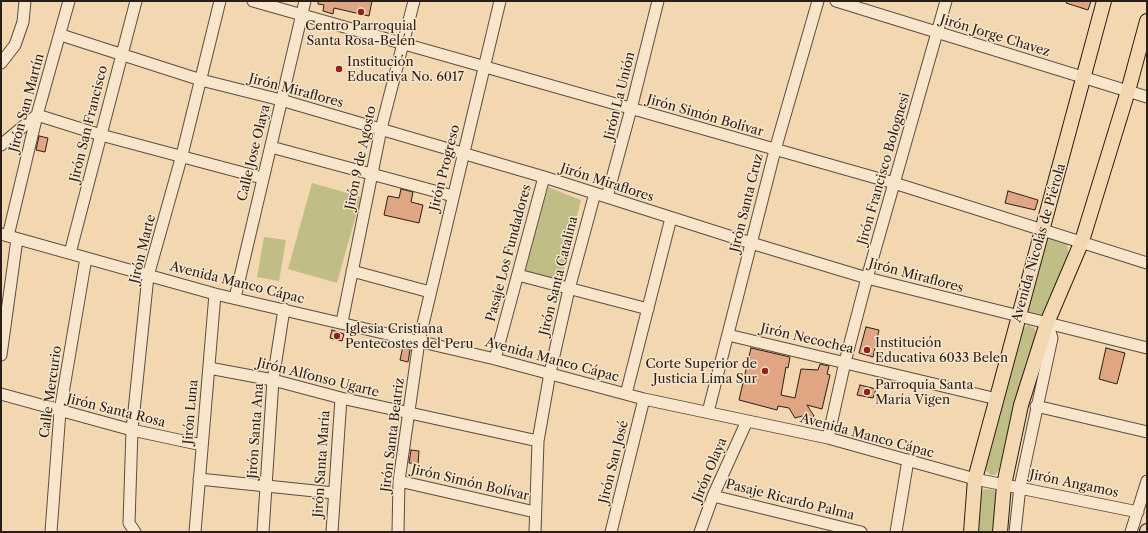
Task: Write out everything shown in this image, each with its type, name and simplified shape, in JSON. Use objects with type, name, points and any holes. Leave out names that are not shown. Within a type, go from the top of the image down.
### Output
[{"type":"main road","name":"Avenida Nicolás de Piérola","points":[[971,532],[975,479],[1018,317],[1085,78],[1104,1]]},
{"type":"main road","points":[[1000,532],[1004,485],[1022,405],[1047,323],[1082,241],[1128,91],[1147,21]]},
{"type":"street","points":[[1,63],[15,44],[23,22],[25,1]]},
{"type":"street","name":"Jirón San Martín","points":[[1,355],[9,236],[36,114],[69,1]]},
{"type":"street","name":"Jirón San Francisco","points":[[70,253],[136,1]]},
{"type":"street","name":"Jirón Marte","points":[[134,532],[129,523],[132,430],[148,276],[182,155],[220,1]]},
{"type":"street","name":"Jirón Simón Bolívar","points":[[253,1],[894,183],[1082,241],[1147,263]]},
{"type":"street","name":"Calle Jose Olaya","points":[[235,298],[262,178],[271,148],[305,1]]},
{"type":"street","name":"Jirón 9 de Agosto","points":[[342,322],[381,129],[414,1]]},
{"type":"street","name":"Jirón Progreso","points":[[419,341],[500,1]]},
{"type":"street","name":"Jirón La Unión","points":[[607,197],[658,1]]},
{"type":"street","name":"Jirón Santa Cruz","points":[[708,412],[775,150],[818,1]]},
{"type":"street","name":"Jirón Jorge Chavez","points":[[836,1],[1147,96]]},
{"type":"street","name":"Jirón Francisco Bolognesi","points":[[828,438],[845,362],[867,278],[946,1]]},
{"type":"street","name":"Jirón Miraflores","points":[[60,35],[201,80],[281,100],[544,177],[671,218],[867,278],[1018,317],[1147,348]]},
{"type":"street","points":[[1,145],[36,114],[101,135],[182,155],[262,178]]},
{"type":"street","points":[[271,148],[453,196]]},
{"type":"street","name":"Pasaje Los Fundadores","points":[[495,359],[544,177]]},
{"type":"street","name":"Jirón Santa Catalina","points":[[535,532],[538,441],[550,373],[569,289],[595,193]]},
{"type":"street","points":[[626,394],[671,218]]},
{"type":"street","name":"Avenida Manco Cápac","points":[[9,236],[215,294],[342,322],[495,359],[644,399],[828,438],[975,479],[1004,485]]},
{"type":"street","name":"Calle Mercurio","points":[[51,532],[60,411],[86,258]]},
{"type":"street","points":[[352,271],[430,292]]},
{"type":"street","points":[[518,275],[648,309]]},
{"type":"street","name":"Jirón Luna","points":[[195,532],[215,294]]},
{"type":"street","name":"Jirón Santa Ana","points":[[263,532],[273,380],[284,309]]},
{"type":"street","points":[[1015,532],[1020,487],[1036,406],[1052,338],[1047,323]]},
{"type":"street","name":"Jirón Necochea","points":[[728,335],[997,399]]},
{"type":"street","name":"Jirón Santa Beatriz","points":[[398,532],[399,481],[419,341]]},
{"type":"street","name":"Jirón Alfonso Ugarte","points":[[209,368],[273,380],[409,414],[538,441]]},
{"type":"street","name":"Jirón Santa Rosa","points":[[1,394],[132,430],[202,445]]},
{"type":"street","name":"Jirón Santa María","points":[[332,532],[341,398]]},
{"type":"street","name":"Jirón San José","points":[[611,532],[644,399]]},
{"type":"street","points":[[1036,406],[1147,432]]},
{"type":"street","name":"Jirón Olaya","points":[[700,532],[713,496],[747,421]]},
{"type":"street","points":[[896,532],[908,460]]},
{"type":"street","points":[[199,479],[334,493]]},
{"type":"street","name":"Jirón Simón Bolívar","points":[[399,481],[535,512]]},
{"type":"street","points":[[1131,532],[1147,481]]},
{"type":"street","name":"Jirón Angamos","points":[[1004,485],[1138,512]]},
{"type":"street","name":"Pasaje Ricardo Palma","points":[[713,496],[861,532]]},
{"type":"shaded area","points":[[312,183],[361,197],[337,283],[288,269]]},
{"type":"shaded area","points":[[548,187],[581,200],[561,281],[525,272]]},
{"type":"shaded area","points":[[264,237],[286,240],[279,281],[257,277]]},
{"type":"shaded area","points":[[1052,237],[1067,242],[1068,256],[1043,317],[1031,314],[1027,311],[1045,242]]},
{"type":"shaded area","points":[[1028,325],[1034,328],[1037,334],[1026,362],[1014,404],[999,470],[995,475],[991,475],[985,470],[1022,329]]},
{"type":"shaded area","points":[[984,489],[994,490],[997,495],[994,532],[976,532],[981,492]]},
{"type":"building","name":"Centro Parroquial Santa Rosa-Belén","points":[[318,1],[372,1],[369,16],[334,8],[333,14],[323,11],[324,5],[318,4]]},
{"type":"building","points":[[1067,1],[1091,1],[1088,10],[1066,3]]},
{"type":"building","points":[[39,136],[48,138],[45,152],[36,150]]},
{"type":"building","points":[[401,189],[413,192],[411,202],[423,205],[419,223],[384,215],[388,196],[399,198]]},
{"type":"building","points":[[1008,191],[1038,200],[1035,210],[1005,203]]},
{"type":"building","points":[[866,327],[879,330],[873,357],[859,353]]},
{"type":"building","name":"Iglesia Cristiana Pentecostes del Peru","points":[[332,330],[344,334],[342,341],[330,338]]},
{"type":"building","points":[[403,346],[410,350],[408,362],[400,360]]},
{"type":"building","points":[[751,348],[790,357],[788,368],[786,367],[781,395],[795,398],[801,369],[818,370],[820,364],[829,366],[827,374],[830,375],[822,409],[807,405],[814,416],[805,422],[802,416],[795,418],[789,408],[778,406],[777,410],[739,400]]},
{"type":"building","points":[[1106,348],[1125,353],[1117,384],[1099,379]]},
{"type":"building","name":"Parroquia Santa María Vigen","points":[[860,385],[876,389],[873,398],[857,395]]},
{"type":"building","points":[[411,450],[419,451],[418,464],[409,463]]},
{"type":"place","name":"Centro Parroquial Santa Rosa-Belén","points":[[361,12]]},
{"type":"place","name":"Institución Educativa No. 6017","points":[[339,69]]},
{"type":"place","name":"Iglesia Cristiana Pentecostes del Peru","points":[[337,336]]},
{"type":"place","name":"Institución Educativa 6033 Belen","points":[[867,350]]},
{"type":"place","name":"Corte Superior de Justicia Lima Sur","points":[[765,371]]},
{"type":"place","name":"Parroquia Santa María Vigen","points":[[867,392]]}]
